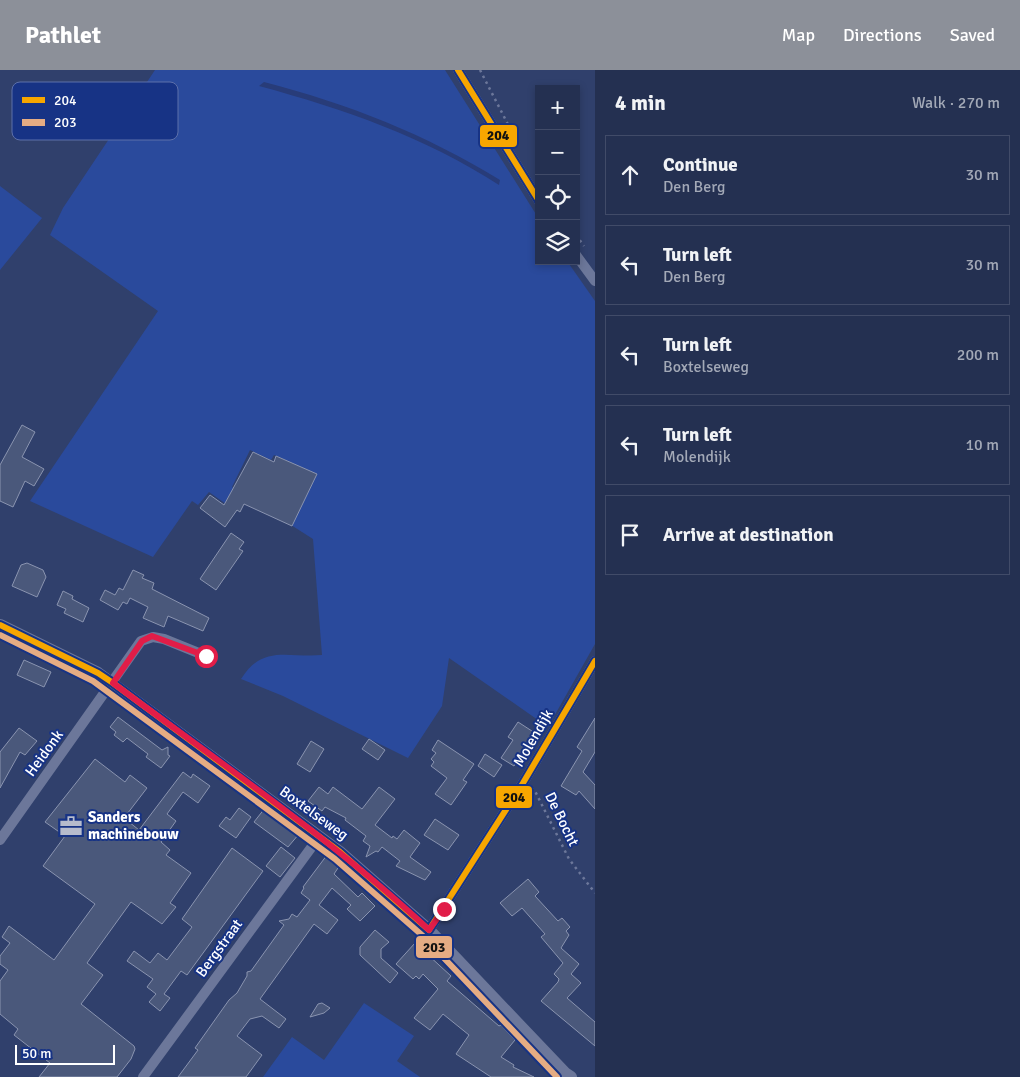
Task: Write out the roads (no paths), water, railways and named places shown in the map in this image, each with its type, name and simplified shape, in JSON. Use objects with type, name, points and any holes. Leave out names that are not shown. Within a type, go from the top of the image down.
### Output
[{"type":"street","points":[[458,70],[535,195]]},
{"type":"street","points":[[580,260],[595,281]]},
{"type":"street","name":"Boxtelseweg","points":[[0,625],[49,647],[113,683],[389,892],[429,930],[565,1073],[571,1077]]},
{"type":"street","name":"Heidonk","points":[[0,840],[142,641],[152,636],[206,656]]},
{"type":"street","name":"Molendijk","points":[[429,930],[524,783],[595,661]]},
{"type":"street","name":"Bergstraat","points":[[143,1077],[318,837]]},
{"type":"place","name":"Sanders machinebouw","points":[[71,826]]}]
